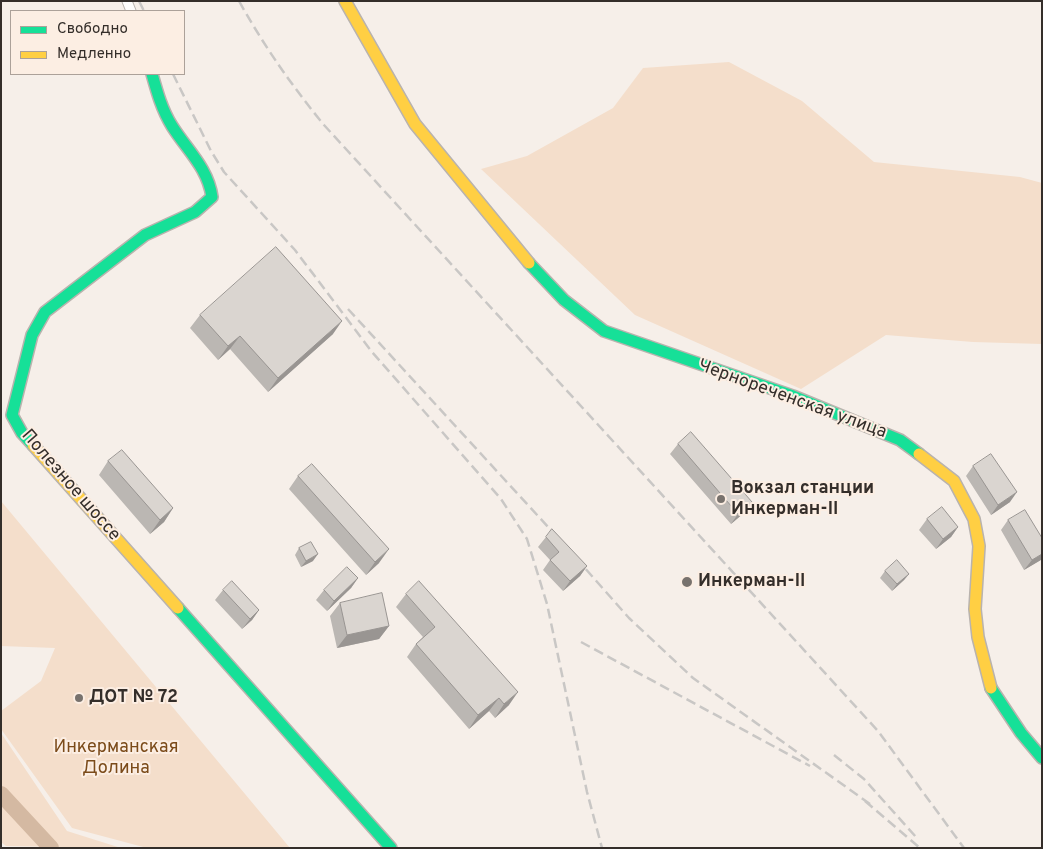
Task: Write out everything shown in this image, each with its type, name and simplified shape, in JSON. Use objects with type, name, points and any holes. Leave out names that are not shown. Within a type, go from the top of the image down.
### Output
[{"type":"main road","name":"Чернореченская улица","points":[[345,1],[396,94],[415,124],[548,284],[564,300],[604,331],[620,338],[793,396],[900,440],[954,482],[974,519],[979,546],[975,609],[978,637],[990,687],[1021,733],[1042,758]]},
{"type":"main road","name":"Полезное шоссе","points":[[152,75],[172,125],[190,148],[211,185],[212,197],[195,212],[145,235],[45,312],[32,335],[12,415],[22,433],[166,597],[248,686],[366,823],[391,848]]},
{"type":"green space","points":[[729,62],[802,101],[874,162],[1020,177],[1042,183],[1042,344],[973,342],[886,335],[801,389],[635,315],[481,169],[527,156],[613,108],[643,68]]},
{"type":"green space","name":"Инкерманская Долина","points":[[1,501],[290,848],[147,848],[72,828],[1,729],[1,711],[41,681],[55,648],[1,646]]},
{"type":"green space","points":[[1,733],[67,831],[121,848],[6,846],[1,842]]},
{"type":"building","points":[[276,247],[342,321],[278,378],[240,336],[228,346],[200,315]]},
{"type":"building","points":[[691,432],[752,502],[738,514],[678,444]]},
{"type":"building","points":[[122,450],[173,508],[160,520],[108,461]]},
{"type":"building","points":[[991,454],[1017,492],[998,505],[973,466]]},
{"type":"building","points":[[312,464],[389,549],[375,562],[298,476]]},
{"type":"building","points":[[942,507],[958,527],[943,539],[927,519]]},
{"type":"building","points":[[1025,510],[1042,538],[1042,554],[1032,560],[1008,520]]},
{"type":"building","points":[[552,529],[587,566],[570,581],[550,560],[559,552],[546,537]]},
{"type":"building","points":[[311,542],[318,554],[306,561],[299,548]]},
{"type":"building","points":[[897,560],[909,574],[897,584],[885,571]]},
{"type":"building","points":[[347,567],[358,578],[334,601],[324,590]]},
{"type":"building","points":[[232,581],[259,610],[250,619],[223,590]]},
{"type":"building","points":[[419,581],[518,692],[504,704],[499,698],[478,715],[416,644],[435,627],[406,594]]},
{"type":"building","points":[[382,593],[389,626],[347,635],[340,603]]},
{"type":"waterway","points":[[1,794],[51,848]]},
{"type":"railway","points":[[139,1],[144,10]]},
{"type":"railway","points":[[239,1],[279,65],[324,125],[878,731],[964,848]]},
{"type":"railway","points":[[173,75],[211,151],[224,172],[295,250],[372,352],[501,499],[527,539],[547,604],[587,792],[602,848]]},
{"type":"railway","points":[[348,309],[561,541]]},
{"type":"railway","points":[[576,558],[629,618],[693,678],[870,804]]},
{"type":"railway","points":[[581,642],[810,766]]},
{"type":"railway","points":[[834,755],[864,779],[916,837]]},
{"type":"railway","points":[[865,801],[920,848]]},
{"type":"traffic: fast","points":[[33,445],[22,433],[12,415],[32,335],[45,312],[145,235],[195,212],[212,197],[202,168],[165,114],[152,75]]},
{"type":"traffic: fast","points":[[529,263],[564,300],[604,331],[793,396],[900,440],[919,454]]},
{"type":"traffic: fast","points":[[178,608],[391,848]]},
{"type":"traffic: fast","points":[[991,688],[1021,733],[1042,758]]},
{"type":"traffic: slow","points":[[345,1],[415,124],[529,263]]},
{"type":"traffic: slow","points":[[33,445],[178,608]]},
{"type":"traffic: slow","points":[[919,454],[954,481],[974,519],[979,546],[975,609],[978,637],[991,688]]},
{"type":"place","name":"Вокзал станции Инкерман-II","points":[[721,499]]},
{"type":"place","name":"Инкерман-II","points":[[687,582]]},
{"type":"place","name":"ДОТ № 72","points":[[79,698]]}]
